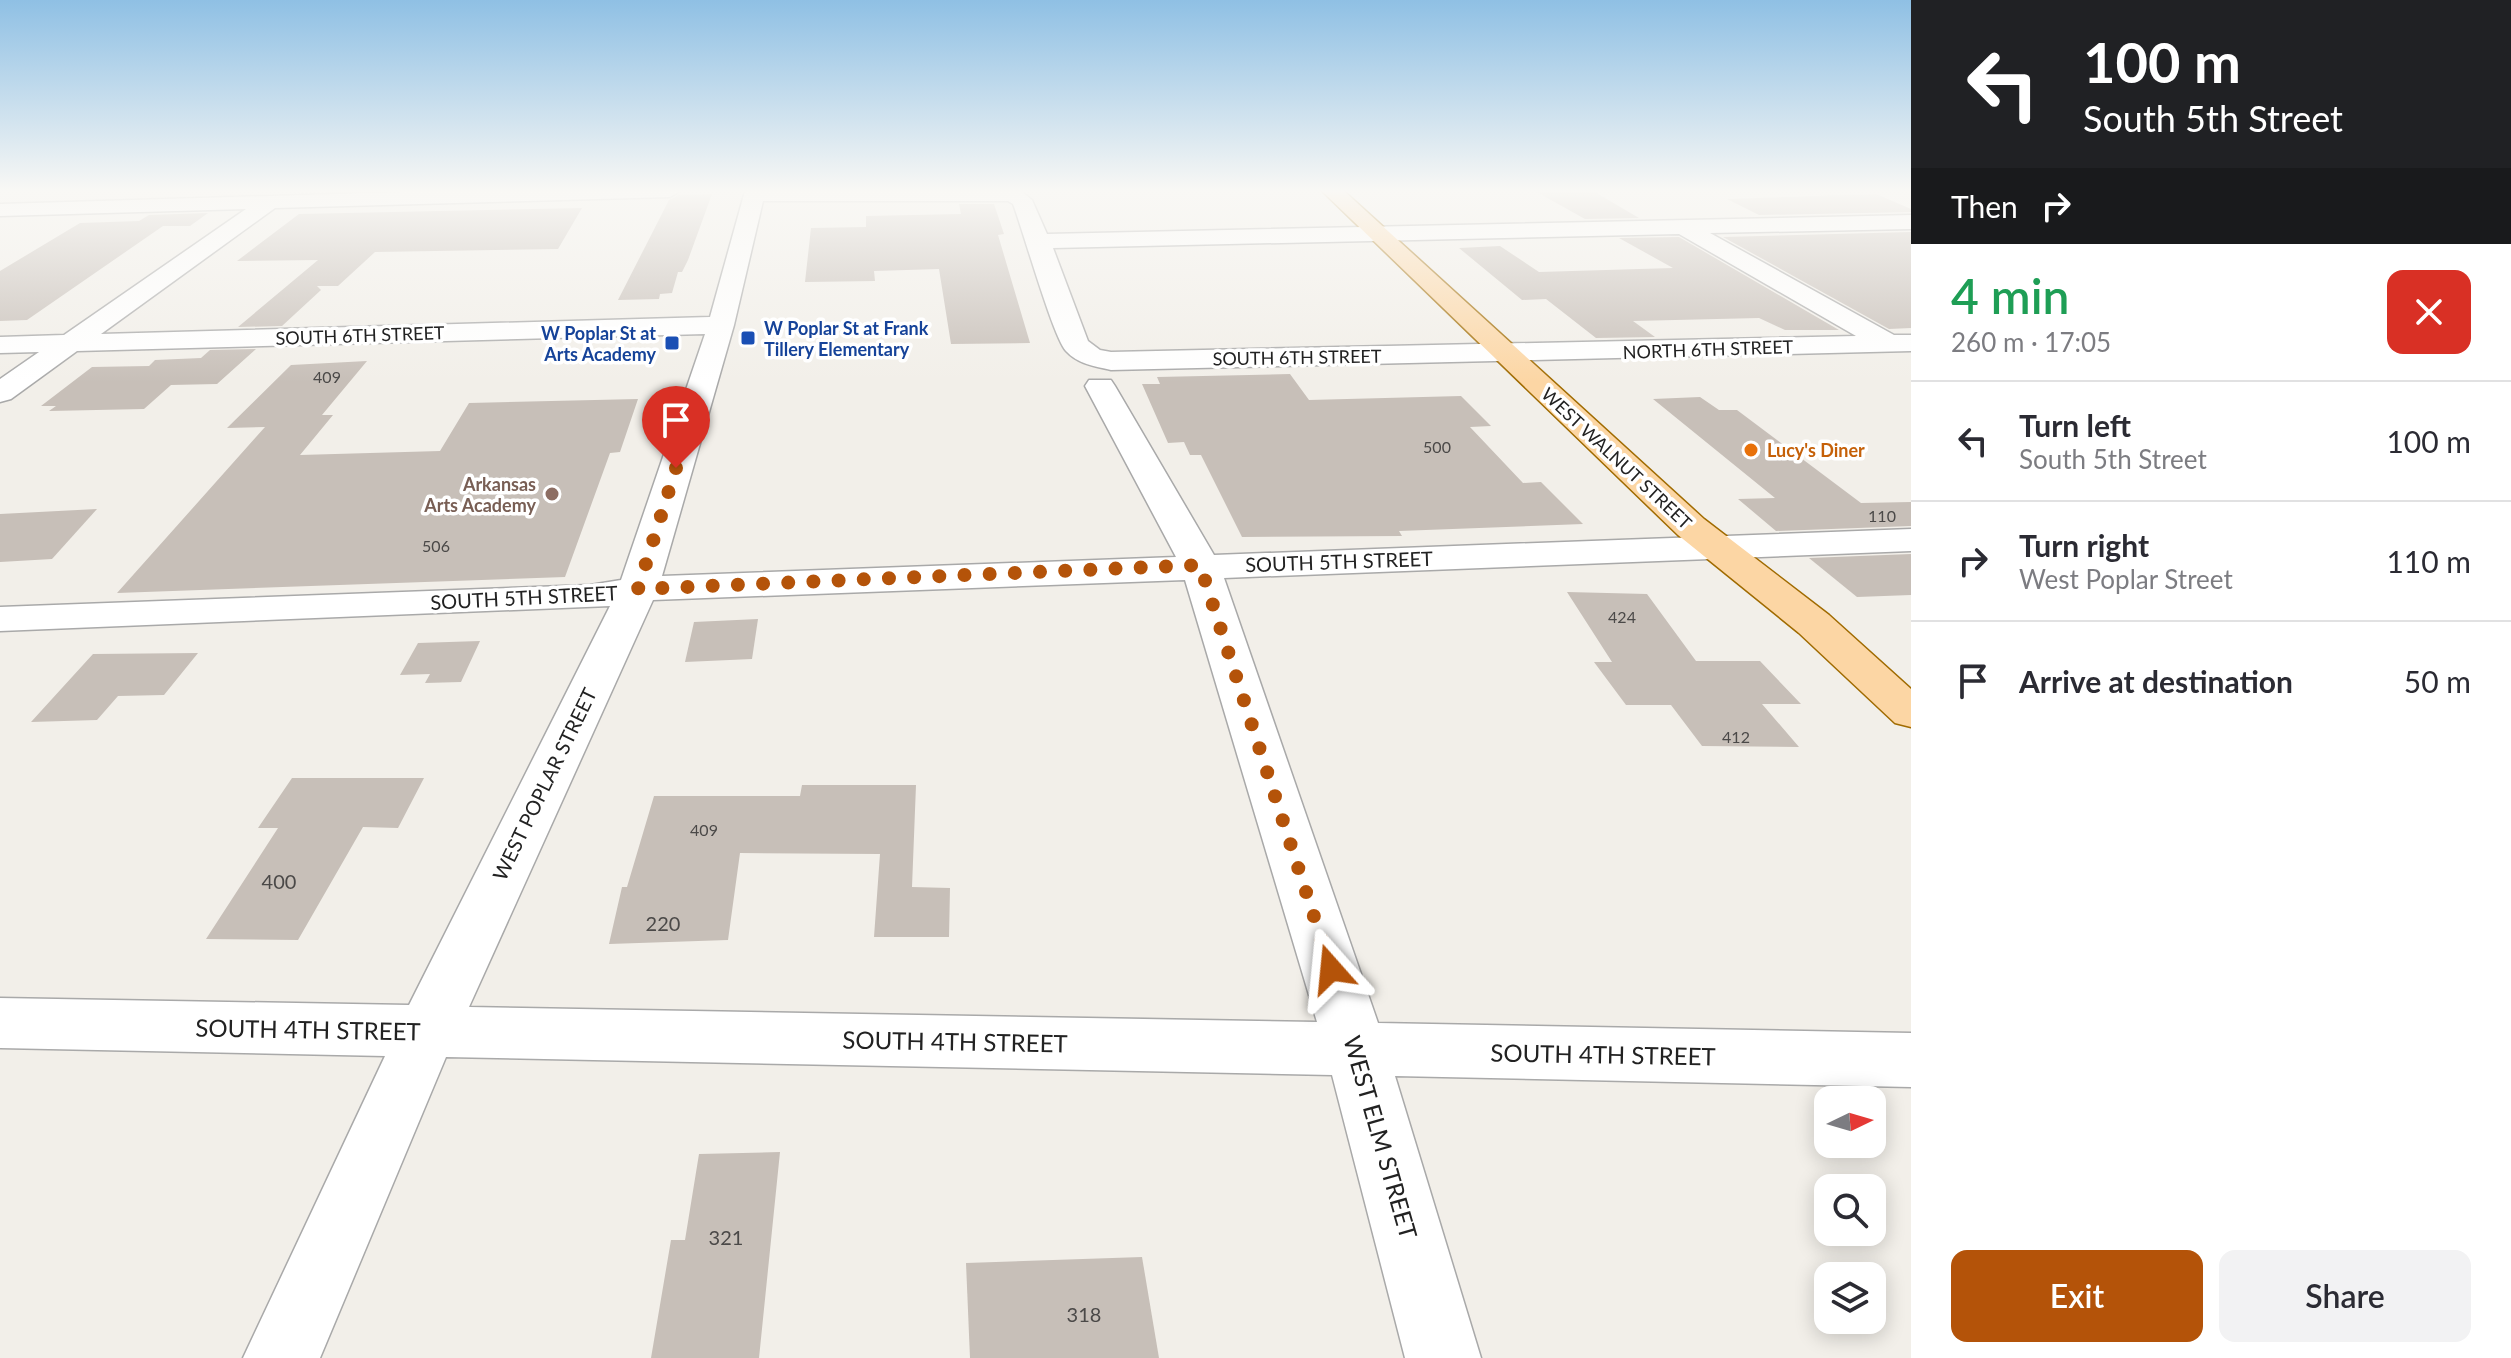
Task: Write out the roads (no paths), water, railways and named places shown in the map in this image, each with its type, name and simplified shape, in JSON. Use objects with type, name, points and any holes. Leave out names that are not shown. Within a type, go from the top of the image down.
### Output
[{"type":"main road","name":"WEST WALNUT STREET","points":[[1400,254],[1719,548],[1814,624],[1911,713]]},
{"type":"street","points":[[0,393],[196,254]]},
{"type":"street","name":"WEST POPLAR STREET","points":[[281,1358],[427,1031],[638,589],[721,325],[739,254]]},
{"type":"street","name":"WEST ELM STREET","points":[[1044,254],[1076,345],[1096,371],[1200,565],[1356,1049],[1443,1358]]},
{"type":"street","points":[[1734,254],[1904,347]]},
{"type":"street","name":"SOUTH 6TH STREET","points":[[0,345],[721,325]]},
{"type":"street","name":"NORTH 6TH STREET","points":[[1504,353],[1904,347]]},
{"type":"street","name":"SOUTH 6TH STREET","points":[[1096,371],[1111,361],[1504,353]]},
{"type":"street","name":"SOUTH 5TH STREET","points":[[3,622],[590,597],[638,589],[1911,540]]},
{"type":"street","name":"SOUTH 4TH STREET","points":[[0,1023],[1911,1060]]},
{"type":"place","name":"W Poplar St at Frank Tillery Elementary","points":[[748,338]]},
{"type":"place","name":"W Poplar St at Arts Academy","points":[[672,343]]},
{"type":"place","name":"Lucy's Diner","points":[[1751,450]]},
{"type":"place","name":"Arkansas Arts Academy","points":[[552,494]]}]
